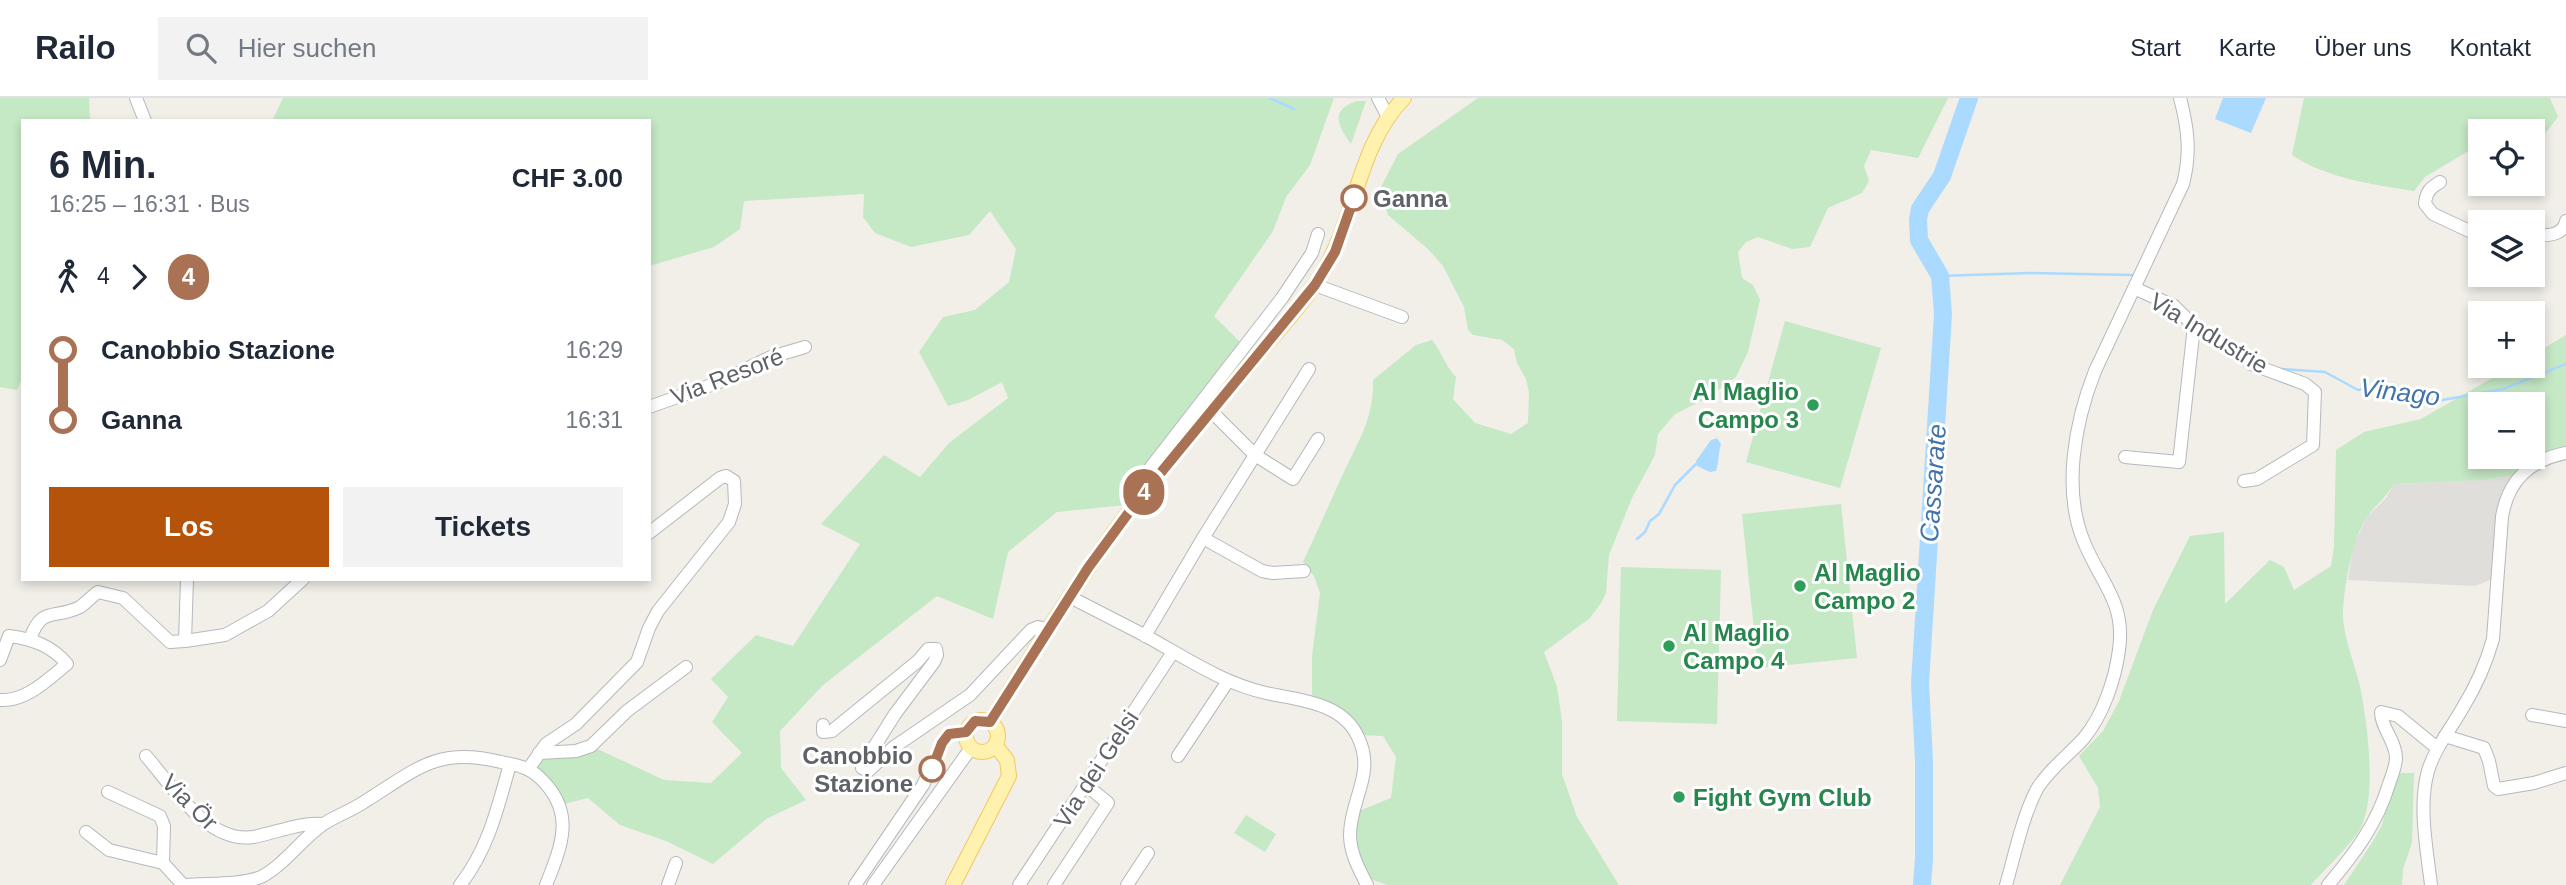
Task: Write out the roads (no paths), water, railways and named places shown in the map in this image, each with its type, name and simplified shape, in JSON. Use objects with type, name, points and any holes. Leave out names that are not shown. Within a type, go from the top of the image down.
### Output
[{"type":"main road","points":[[990,722],[1070,597],[1135,504],[1315,285],[1338,244],[1370,149],[1388,117],[1404,98]]},
{"type":"main road","points":[[953,885],[1009,776],[1008,763],[995,745],[996,730],[990,722],[975,721],[966,732],[971,748],[982,751],[995,745]]},
{"type":"street","points":[[136,98],[144,119]]},
{"type":"street","points":[[1378,98],[1388,117]]},
{"type":"street","points":[[2006,885],[2037,790],[2048,774],[2093,725],[2104,705],[2116,666],[2120,638],[2119,618],[2112,593],[2080,532],[2074,506],[2076,440],[2084,402],[2095,371],[2183,184],[2190,142],[2180,98]]},
{"type":"street","points":[[2440,182],[2426,194],[2425,204],[2433,214],[2468,230]]},
{"type":"street","points":[[2545,235],[2557,234],[2565,227],[2566,221]]},
{"type":"street","points":[[1135,504],[1131,496],[1133,489],[1282,298],[1312,253],[1318,234]]},
{"type":"street","name":"Via Industrie","points":[[2137,284],[2174,306],[2194,326],[2236,351],[2251,364],[2305,384],[2315,392],[2313,445],[2257,479],[2244,481]]},
{"type":"street","points":[[1315,285],[1402,317]]},
{"type":"street","points":[[2125,457],[2179,462],[2194,326]]},
{"type":"street","name":"Via Resoré","points":[[651,406],[716,383],[771,357],[805,347]]},
{"type":"street","points":[[1145,636],[1309,369]]},
{"type":"street","points":[[1211,411],[1255,455],[1293,479],[1318,439]]},
{"type":"street","points":[[2431,885],[2424,793],[2428,770],[2437,748],[2466,703],[2487,659],[2493,639],[2502,517],[2507,498],[2519,479],[2534,463],[2566,453]]},
{"type":"street","points":[[529,768],[552,738],[576,724],[637,662],[658,611],[729,522],[736,504],[734,481],[726,476],[720,478],[651,531]]},
{"type":"street","points":[[1203,538],[1262,571],[1304,571]]},
{"type":"street","points":[[186,641],[187,581]]},
{"type":"street","points":[[30,639],[35,624],[41,618],[80,607],[98,592],[123,598],[170,642],[225,635],[268,611],[301,581]]},
{"type":"street","points":[[1070,597],[1228,681],[1265,693],[1321,705],[1342,716],[1357,735],[1365,757],[1350,839],[1353,855],[1367,885]]},
{"type":"street","points":[[823,725],[823,732],[832,731],[918,661],[928,649],[936,649],[934,662],[895,714],[864,763],[862,768],[868,771],[894,747],[977,689],[1031,630],[1038,626],[1049,630]]},
{"type":"street","points":[[0,660],[9,636],[30,639],[58,653],[67,664],[35,690],[14,699],[0,700]]},
{"type":"street","name":"Via dei Gelsi","points":[[1019,885],[1173,652]]},
{"type":"street","points":[[539,753],[576,751],[592,746],[627,711],[686,667]]},
{"type":"street","points":[[1178,756],[1228,681]]},
{"type":"street","points":[[2328,885],[2374,824],[2396,762],[2395,749],[2381,720],[2381,712],[2398,716],[2437,748]]},
{"type":"street","points":[[2532,715],[2566,721]]},
{"type":"street","points":[[855,885],[923,785],[944,739],[953,733],[966,732]]},
{"type":"street","points":[[2445,736],[2482,746],[2488,755],[2494,786],[2498,789],[2540,782],[2566,773]]},
{"type":"street","points":[[873,885],[971,748]]},
{"type":"street","name":"Via Ör","points":[[146,756],[192,810],[224,835],[245,838],[323,824]]},
{"type":"street","points":[[86,832],[109,850],[163,863],[185,885],[259,877],[323,824],[362,804],[416,768],[433,760],[471,757],[529,768],[548,786],[562,812],[564,825],[546,885]]},
{"type":"street","points":[[460,885],[475,866],[481,853],[498,809],[510,764]]},
{"type":"street","points":[[1054,885],[1108,803],[1086,785]]},
{"type":"street","points":[[108,792],[160,816],[164,826],[163,863]]},
{"type":"street","points":[[1127,885],[1148,853]]},
{"type":"street","points":[[668,885],[676,863]]},
{"type":"water","points":[[2223,98],[2266,98],[2251,133],[2215,119]]},
{"type":"water","points":[[1717,438],[1721,444],[1717,468],[1716,471],[1710,472],[1697,466],[1696,461],[1711,440]]},
{"type":"waterway","points":[[1270,98],[1294,109]]},
{"type":"waterway","name":"Cassarate","points":[[1922,885],[1924,761],[1920,683],[1943,314],[1940,276],[1919,240],[1918,220],[1920,209],[1942,176],[1969,98]]},
{"type":"waterway","name":"Cassarate","points":[[1911,217],[1918,220]]},
{"type":"waterway","name":"Vinago","points":[[1940,276],[2029,273],[2132,275]]},
{"type":"waterway","name":"Vinago","points":[[2216,333],[2235,343]]},
{"type":"waterway","name":"Vinago","points":[[2282,369],[2325,372],[2358,390],[2395,385],[2412,395],[2437,401],[2503,389],[2566,364]]},
{"type":"waterway","points":[[1637,539],[1645,532],[1650,521],[1659,514],[1675,485],[1696,464]]},
{"type":"place","name":"Ganna","points":[[1354,198]]},
{"type":"place","name":"Al Maglio Campo 3","points":[[1813,405]]},
{"type":"place","name":"Al Maglio Campo 2","points":[[1800,586]]},
{"type":"place","name":"Al Maglio Campo 4","points":[[1669,646]]},
{"type":"place","name":"Canobbio Stazione","points":[[932,769]]},
{"type":"place","name":"Fight Gym Club","points":[[1679,797]]}]
